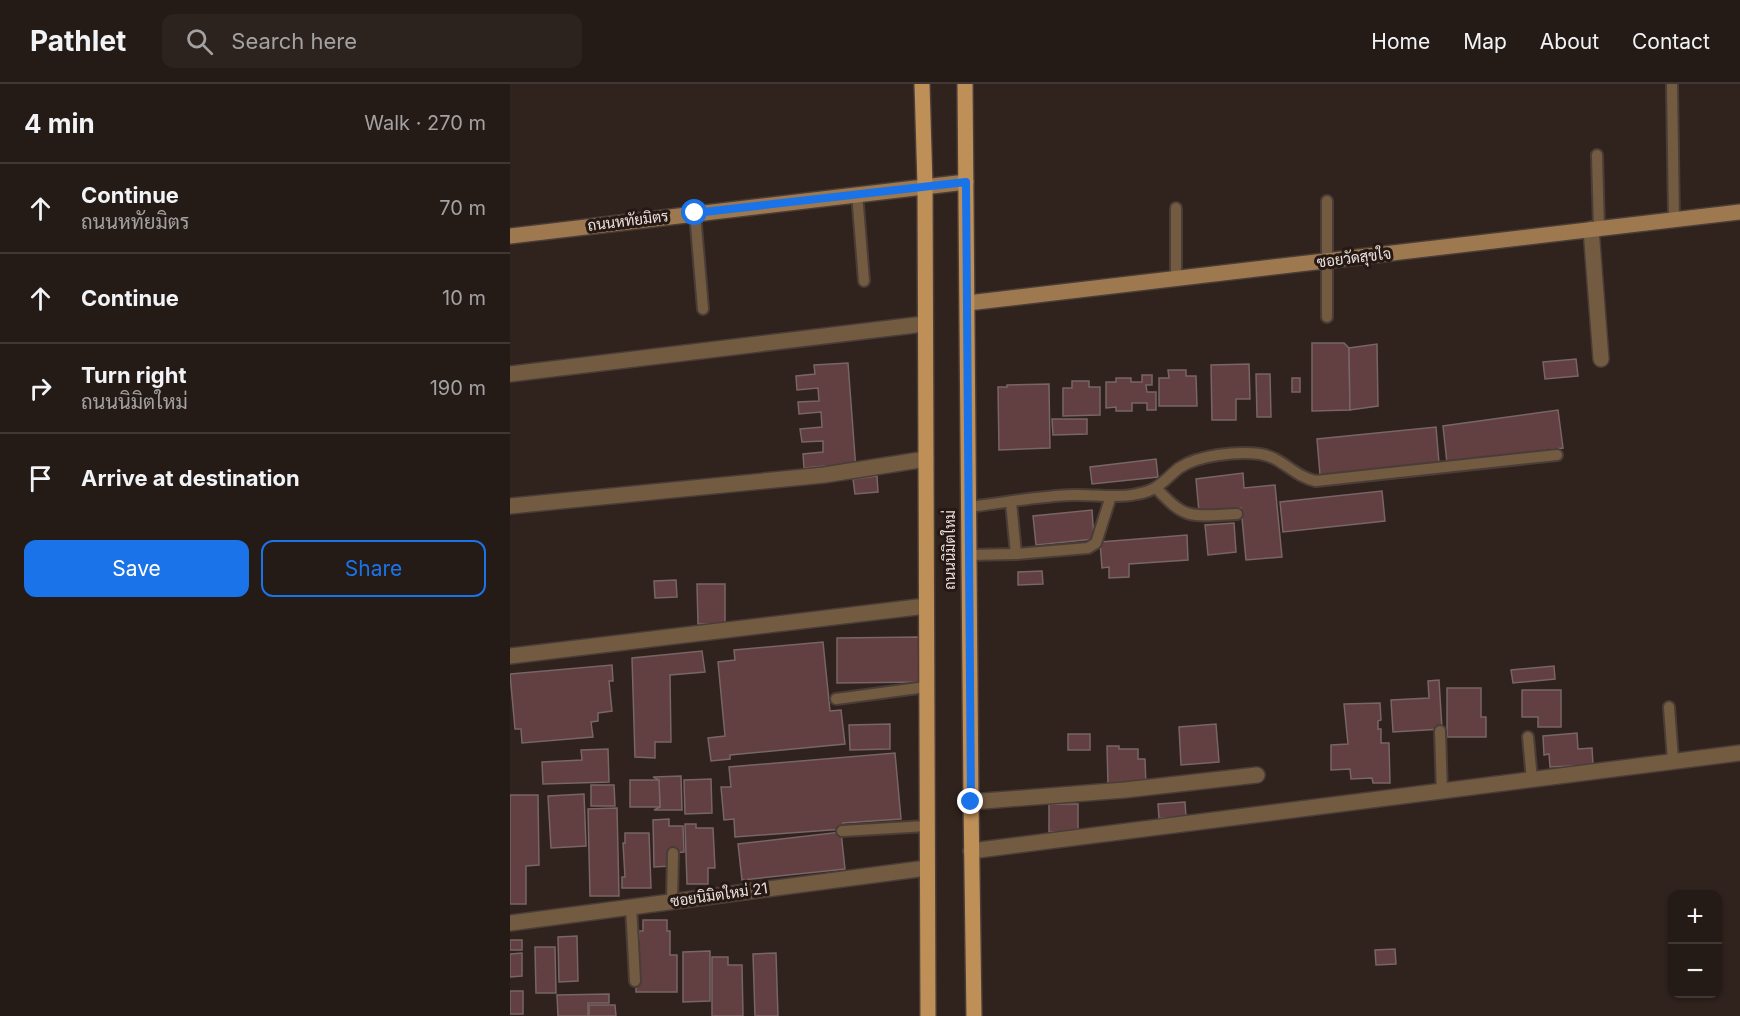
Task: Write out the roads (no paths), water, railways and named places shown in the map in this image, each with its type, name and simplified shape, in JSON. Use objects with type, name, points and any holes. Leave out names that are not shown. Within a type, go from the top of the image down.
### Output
[{"type":"main road","name":"ถนนนิมิตใหม่","points":[[922,84],[925,185],[928,1016]]},
{"type":"main road","name":"ถนนนิมิตใหม่","points":[[965,84],[974,1016]]},
{"type":"street","name":"ถนนหทัยมิตร","points":[[510,236],[857,193],[966,182]]},
{"type":"street","name":"ซอยวัดสุขใจ","points":[[968,303],[1740,212]]},
{"type":"street","points":[[1595,229],[1601,359]]},
{"type":"street","points":[[510,374],[924,324]]},
{"type":"street","points":[[510,507],[824,475],[926,459]]},
{"type":"street","points":[[510,656],[926,606]]},
{"type":"street","points":[[971,851],[1740,753]]},
{"type":"street","points":[[971,802],[1125,790],[1257,775]]},
{"type":"street","name":"ซอยนิมิตใหม่ 21","points":[[510,922],[927,868]]},
{"type":"lane","points":[[1672,84],[1674,220]]},
{"type":"lane","points":[[1595,229],[1597,155]]},
{"type":"lane","points":[[857,193],[864,281]]},
{"type":"lane","points":[[1327,201],[1328,317]]},
{"type":"lane","points":[[1176,208],[1176,279]]},
{"type":"lane","points":[[695,213],[703,309]]},
{"type":"lane","points":[[968,507],[1075,494],[1111,496],[1138,494],[1156,488],[1167,481],[1178,469],[1189,463],[1215,455],[1257,453],[1270,456],[1281,461],[1299,475],[1316,481],[1557,455]]},
{"type":"lane","points":[[1156,488],[1186,513],[1196,515],[1237,514]]},
{"type":"lane","points":[[968,555],[1088,548],[1096,543],[1111,496]]},
{"type":"lane","points":[[1011,502],[1016,554]]},
{"type":"lane","points":[[836,699],[926,687]]},
{"type":"lane","points":[[1669,707],[1673,760]]},
{"type":"lane","points":[[1440,731],[1442,792]]},
{"type":"lane","points":[[1528,737],[1532,780]]},
{"type":"lane","points":[[842,831],[927,826]]},
{"type":"lane","points":[[672,901],[673,853]]},
{"type":"lane","points":[[631,906],[634,981]]}]
